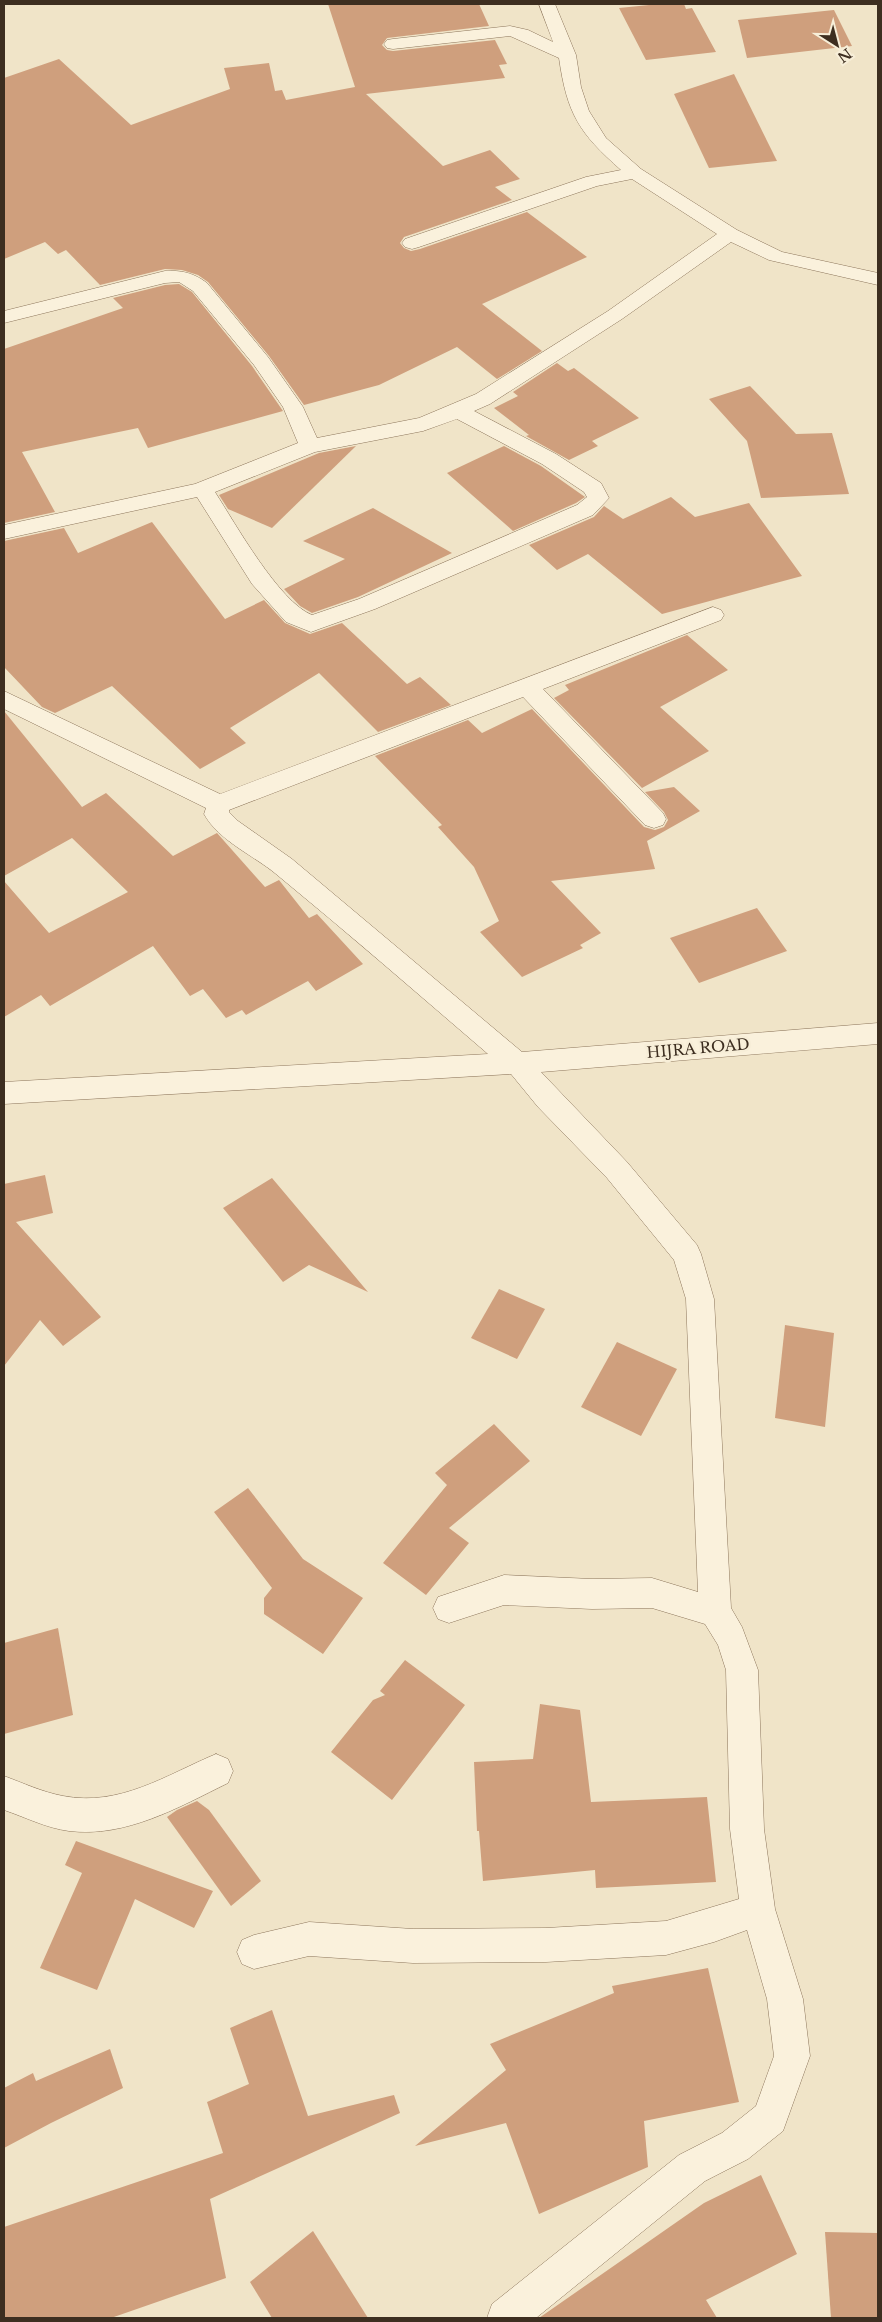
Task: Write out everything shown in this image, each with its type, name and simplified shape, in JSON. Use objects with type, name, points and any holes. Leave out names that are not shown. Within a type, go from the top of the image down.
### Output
[{"type":"street","points":[[546,4],[567,55],[572,87],[580,111],[599,141],[635,173],[730,234],[776,256],[878,279]]},
{"type":"street","points":[[393,44],[510,31],[522,34],[567,55]]},
{"type":"street","points":[[412,243],[593,181],[635,173]]},
{"type":"street","points":[[4,532],[119,510],[202,489],[310,446],[423,424],[458,411],[483,399],[615,316],[730,234]]},
{"type":"street","points":[[4,317],[166,277],[178,275],[191,279],[200,287],[261,361],[293,407],[310,446]]},
{"type":"street","points":[[202,489],[260,579],[294,617],[311,624],[368,604],[585,510],[598,498],[593,488],[556,464],[458,411]]},
{"type":"street","points":[[4,699],[220,804],[713,615]]},
{"type":"street","points":[[526,686],[654,819]]},
{"type":"street","points":[[220,804],[216,814],[229,827],[282,866],[346,918],[517,1063],[548,1099],[617,1170],[687,1254],[700,1299],[715,1612],[731,1638],[742,1670],[747,1829],[758,1909],[785,1999],[792,2056],[770,2118],[735,2146],[692,2168],[506,2318]]},
{"type":"street","name":"HIJRA ROAD","points":[[4,1092],[517,1063],[878,1033]]},
{"type":"street","points":[[449,1608],[504,1590],[592,1594],[652,1592],[715,1612]]},
{"type":"street","points":[[4,1793],[69,1814],[110,1815],[163,1798],[216,1771]]},
{"type":"street","points":[[254,1952],[310,1939],[422,1946],[546,1945],[666,1938],[714,1925],[758,1909]]},
{"type":"building","points":[[328,4],[479,4],[489,26],[387,38],[382,45],[387,50],[393,51],[495,40],[507,64],[499,65],[505,78],[366,94],[443,166],[490,150],[520,179],[495,187],[512,200],[404,237],[400,243],[404,248],[411,251],[420,249],[527,212],[587,257],[482,304],[542,351],[497,379],[457,347],[379,385],[304,405],[269,356],[208,282],[198,275],[182,270],[165,269],[100,285],[66,250],[58,254],[45,242],[4,259],[4,78],[59,59],[131,125],[230,89],[224,68],[269,63],[275,91],[282,90],[286,100],[355,87]]},
{"type":"building","points":[[659,4],[684,4],[686,9],[692,8],[716,52],[646,60],[619,8]]},
{"type":"building","points":[[834,10],[852,46],[747,58],[738,20]]},
{"type":"building","points":[[734,74],[777,161],[709,168],[674,94]]},
{"type":"building","points":[[179,284],[192,292],[252,366],[283,411],[148,448],[138,428],[22,452],[55,512],[4,523],[4,349],[123,308],[113,298],[165,285]]},
{"type":"building","points":[[557,363],[568,371],[574,368],[639,418],[592,441],[598,446],[569,460],[526,436],[529,435],[494,408],[518,396],[513,392]]},
{"type":"building","points":[[750,386],[796,434],[832,433],[849,494],[761,498],[747,441],[709,399]]},
{"type":"building","points":[[356,446],[272,528],[228,509],[219,495],[319,453]]},
{"type":"building","points":[[504,446],[541,466],[585,497],[576,503],[513,531],[447,473]]},
{"type":"building","points":[[671,497],[695,517],[749,503],[802,576],[662,614],[588,554],[557,570],[529,545],[594,517],[604,506],[623,519]]},
{"type":"building","points":[[373,508],[452,553],[358,597],[312,613],[300,606],[284,589],[345,559],[303,541]]},
{"type":"building","points":[[152,522],[225,619],[264,600],[285,623],[310,634],[342,623],[407,684],[420,677],[451,705],[378,732],[319,673],[230,728],[246,743],[200,769],[112,686],[55,713],[42,707],[4,667],[4,541],[64,528],[78,553]]},
{"type":"building","points":[[687,635],[728,670],[660,707],[709,751],[642,788],[554,698],[569,690],[565,685]]},
{"type":"building","points":[[532,709],[644,827],[655,830],[664,827],[668,820],[664,812],[645,792],[674,787],[700,811],[647,841],[655,869],[551,881],[601,933],[580,945],[583,948],[522,977],[480,932],[499,921],[474,867],[438,827],[442,825],[375,756],[468,720],[482,733]]},
{"type":"building","points":[[4,711],[82,807],[106,793],[173,856],[217,833],[265,887],[279,880],[309,918],[317,914],[363,964],[316,991],[308,981],[246,1015],[242,1010],[226,1018],[203,989],[190,996],[153,946],[50,1006],[41,995],[4,1017],[4,881],[49,933],[128,892],[72,838],[4,876]]},
{"type":"building","points":[[757,908],[787,951],[699,983],[670,938]]},
{"type":"building","points":[[45,1175],[53,1213],[16,1222],[101,1317],[63,1346],[40,1320],[4,1366],[4,1184]]},
{"type":"building","points":[[272,1178],[368,1292],[309,1265],[283,1282],[223,1208]]},
{"type":"building","points":[[499,1289],[545,1309],[517,1359],[471,1338]]},
{"type":"building","points":[[785,1325],[834,1333],[825,1427],[775,1418]]},
{"type":"building","points":[[617,1342],[677,1369],[641,1436],[581,1407]]},
{"type":"building","points":[[494,1424],[530,1461],[449,1528],[469,1543],[426,1595],[383,1563],[447,1485],[435,1473]]},
{"type":"building","points":[[248,1488],[303,1559],[363,1598],[323,1654],[264,1614],[264,1598],[272,1588],[214,1512]]},
{"type":"building","points":[[58,1628],[73,1715],[4,1734],[4,1643]]},
{"type":"building","points":[[405,1660],[465,1705],[392,1800],[331,1752],[373,1700],[385,1695],[380,1691]]},
{"type":"building","points":[[540,1704],[580,1710],[591,1802],[707,1797],[716,1882],[596,1888],[595,1870],[483,1881],[479,1831],[477,1831],[474,1762],[533,1759]]},
{"type":"building","points":[[197,1801],[209,1810],[261,1881],[231,1906],[167,1817]]},
{"type":"building","points":[[76,1841],[213,1891],[194,1928],[135,1899],[97,1990],[40,1968],[82,1873],[65,1865]]},
{"type":"building","points":[[708,1968],[739,2102],[644,2121],[648,2167],[539,2214],[506,2123],[415,2146],[506,2070],[490,2044],[614,1993],[612,1986]]},
{"type":"building","points":[[272,2010],[308,2116],[394,2095],[400,2113],[210,2199],[226,2278],[111,2318],[4,2318],[4,2227],[223,2153],[207,2102],[249,2084],[230,2028]]},
{"type":"building","points":[[110,2049],[123,2088],[4,2148],[4,2088],[33,2073],[36,2081]]},
{"type":"building","points":[[761,2175],[797,2254],[706,2300],[717,2318],[539,2318],[704,2203]]},
{"type":"building","points":[[313,2231],[368,2318],[272,2318],[250,2282]]},
{"type":"building","points":[[825,2232],[878,2233],[878,2318],[831,2318]]}]
